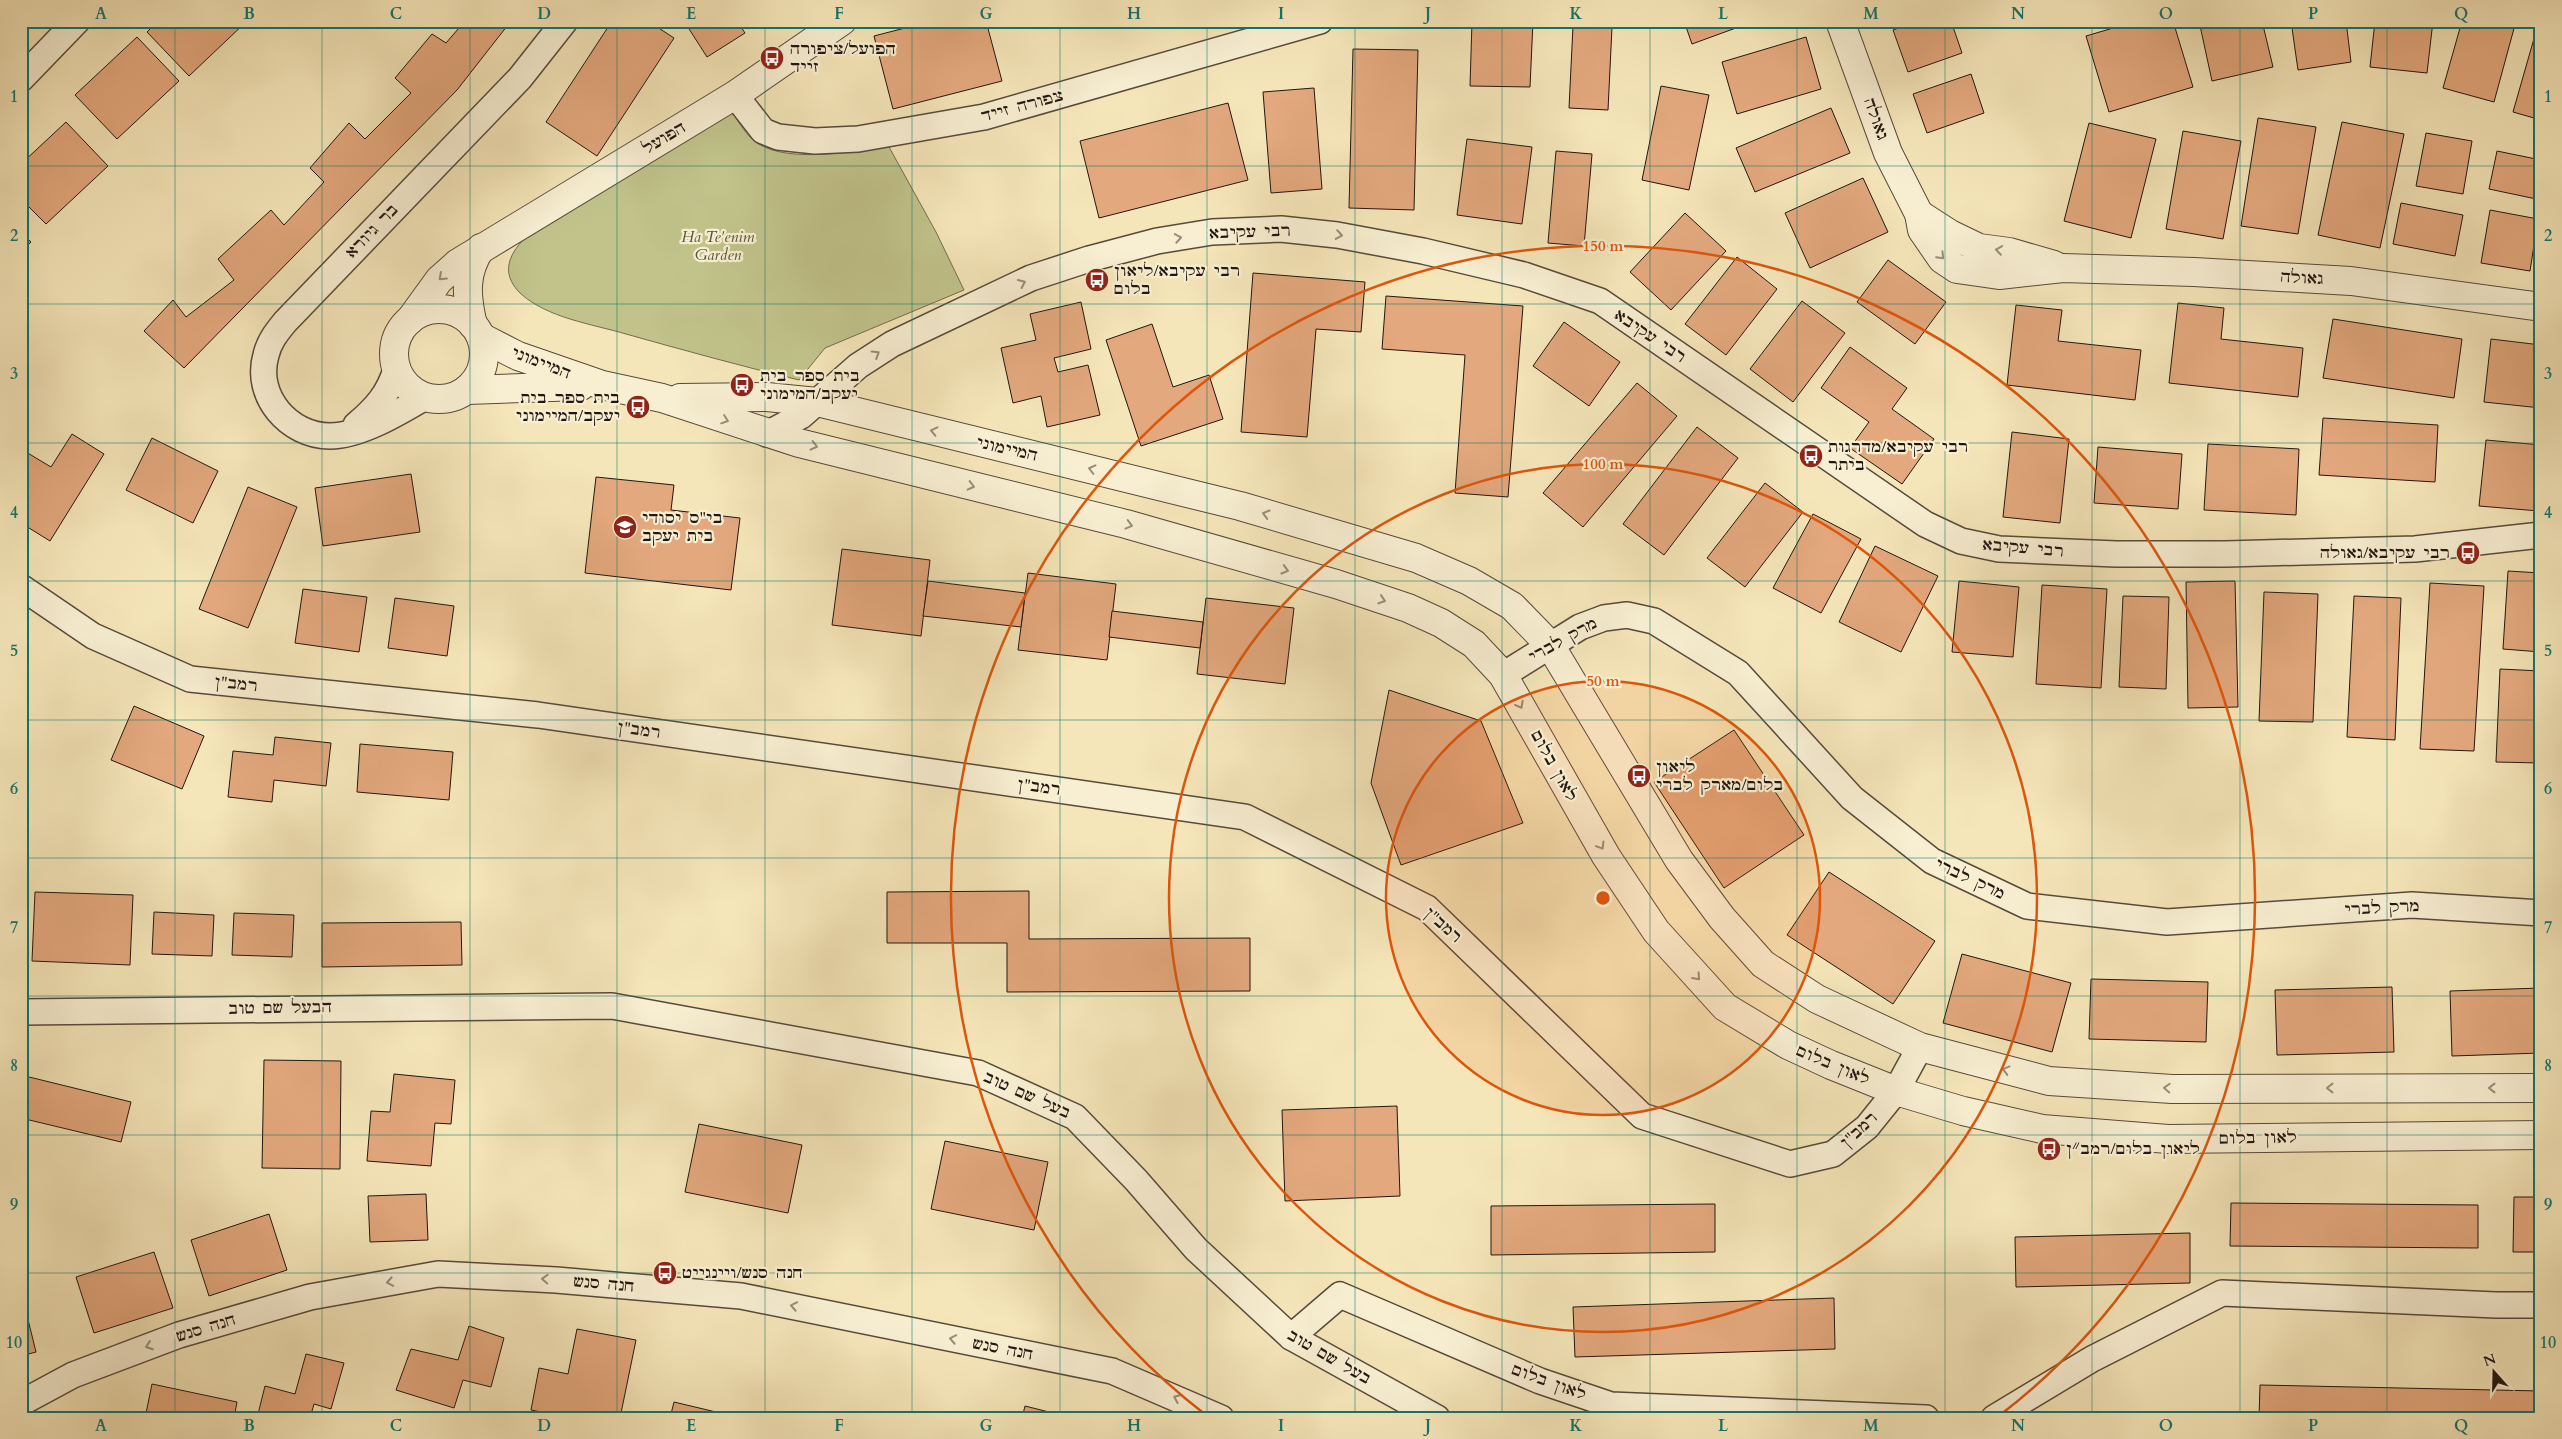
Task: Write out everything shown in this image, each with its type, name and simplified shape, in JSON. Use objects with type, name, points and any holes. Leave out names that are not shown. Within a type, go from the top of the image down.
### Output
[{"type":"street","points":[[21,79],[77,21]]},
{"type":"street","name":"בר גיורא","points":[[425,397],[365,428],[331,436],[312,434],[293,426],[279,413],[268,396],[264,376],[265,357],[272,338],[292,315],[520,78],[564,21]]},
{"type":"street","name":"הפועל","points":[[410,320],[439,280],[481,248],[735,95],[842,21]]},
{"type":"street","name":"צפורה זייד","points":[[735,95],[763,131],[778,137],[816,141],[858,139],[984,117],[1320,21]]},
{"type":"street","name":"גאולה","points":[[1840,21],[1888,153],[1919,214],[1922,230],[1931,246],[1942,259],[1957,269],[1998,275],[2062,268],[2194,272],[2351,281],[2541,307]]},
{"type":"street","name":"רבי עקיבא","points":[[766,434],[787,425],[858,366],[892,344],[1031,278],[1089,259],[1157,241],[1212,232],[1281,229],[1337,235],[1423,250],[1524,275],[1600,301],[1925,524],[1960,541],[1999,549],[2116,554],[2226,554],[2414,549],[2541,535]]},
{"type":"street","points":[[477,331],[462,315],[448,310],[435,309],[422,312],[400,330],[395,343],[393,356],[396,369],[402,381],[412,391],[425,397],[439,399],[454,397],[466,390],[476,379],[482,366],[484,351],[467,294],[467,279],[471,265],[481,248]]},
{"type":"street","name":"המיימוני","points":[[477,331],[518,356],[602,385],[662,398],[766,434],[1126,524],[1336,584]]},
{"type":"street","points":[[331,436],[355,425],[378,405],[388,392],[396,369]]},
{"type":"street","name":"המיימוני","points":[[466,390],[602,385]]},
{"type":"street","name":"המיימוני","points":[[662,398],[767,397],[817,402],[1136,480],[1347,537],[1416,558],[1469,581],[1512,606],[1550,645]]},
{"type":"street","name":"לאון בלום","points":[[1336,584],[1408,608],[1441,624],[1474,644],[1503,675],[1602,847],[1651,924],[1724,1007],[1788,1045],[1831,1065],[1896,1091],[1963,1111],[2042,1129],[2168,1139],[2541,1135]]},
{"type":"street","name":"רמב\"ן","points":[[21,586],[93,636],[190,679],[538,715],[1245,817],[1427,908],[1642,1116],[1790,1164],[1833,1154],[1867,1127],[1896,1091],[1920,1047]]},
{"type":"street","name":"מרק לברי","points":[[1503,675],[1580,627],[1604,618],[1627,615],[1654,621],[1738,673],[1852,798],[1932,861],[2027,906],[2167,922],[2412,905],[2541,913]]},
{"type":"street","points":[[1550,645],[1679,860],[1722,918],[1762,964],[1817,999],[1920,1047],[2049,1081],[2172,1089],[2541,1088]]},
{"type":"street","name":"הבעל שם טוב","points":[[21,1012],[539,1006]]},
{"type":"street","name":"בעל שם טוב","points":[[539,1006],[612,1006],[978,1073],[1075,1117],[1136,1180],[1196,1250],[1291,1337],[1437,1418]]},
{"type":"street","name":"חנה סנש","points":[[21,1403],[73,1375],[180,1335],[310,1297],[438,1274],[556,1280],[741,1296],[1112,1371],[1221,1418]]},
{"type":"street","points":[[1994,1418],[2092,1359],[2222,1293],[2496,1305],[2541,1305]]},
{"type":"street","name":"לאון בלום","points":[[1291,1337],[1340,1295],[1540,1380],[1611,1405],[1926,1418]]},
{"type":"green space","name":"Ha Te'enim Garden","points":[[730,110],[751,138],[763,147],[779,152],[817,154],[889,147],[936,232],[964,290],[825,348],[799,380],[570,319],[543,309],[520,293],[510,277],[509,262],[516,248],[528,235]]},
{"type":"building","points":[[158,21],[247,21],[189,76],[147,32]]},
{"type":"building","points":[[465,21],[511,21],[457,90],[184,368],[144,331],[173,300],[186,317],[234,280],[218,259],[271,210],[284,225],[324,182],[310,168],[349,123],[365,139],[411,93],[395,78],[432,34],[446,43]]},
{"type":"building","points":[[612,21],[648,21],[674,38],[597,156],[546,122]]},
{"type":"building","points":[[684,21],[737,21],[745,33],[707,57]]},
{"type":"building","points":[[932,21],[986,21],[1002,81],[893,109],[874,36]]},
{"type":"building","points":[[1472,21],[1533,21],[1530,87],[1470,86]]},
{"type":"building","points":[[1684,21],[1755,21],[1692,44]]},
{"type":"building","points":[[1919,21],[1951,21],[1962,53],[1908,72],[1893,30]]},
{"type":"building","points":[[2137,21],[2173,21],[2193,87],[2109,112],[2086,36]]},
{"type":"building","points":[[2199,21],[2262,21],[2273,67],[2212,81]]},
{"type":"building","points":[[2291,21],[2346,21],[2351,62],[2298,70]]},
{"type":"building","points":[[2375,21],[2433,21],[2427,73],[2370,67]]},
{"type":"building","points":[[2462,21],[2516,21],[2494,102],[2443,88]]},
{"type":"building","points":[[2539,21],[2541,21],[2541,120],[2513,112]]},
{"type":"building","points":[[1573,26],[1612,27],[1608,110],[1569,108]]},
{"type":"building","points":[[21,28],[28,34],[21,42]]},
{"type":"building","points":[[137,37],[179,81],[117,139],[75,95]]},
{"type":"building","points":[[1806,37],[1821,89],[1737,114],[1722,62]]},
{"type":"building","points":[[1353,49],[1418,50],[1414,210],[1349,208]]},
{"type":"building","points":[[1971,74],[1984,113],[1927,133],[1913,94]]},
{"type":"building","points":[[1661,86],[1709,95],[1689,190],[1642,180]]},
{"type":"building","points":[[1314,88],[1322,189],[1271,193],[1263,92]]},
{"type":"building","points":[[1228,103],[1248,180],[1099,218],[1080,141]]},
{"type":"building","points":[[1831,108],[1850,153],[1755,192],[1736,148]]},
{"type":"building","points":[[2258,118],[2316,127],[2298,234],[2241,226]]},
{"type":"building","points":[[66,122],[108,166],[46,224],[21,199],[21,164]]},
{"type":"building","points":[[2342,122],[2404,134],[2380,248],[2318,235]]},
{"type":"building","points":[[2089,123],[2156,139],[2131,238],[2064,221]]},
{"type":"building","points":[[2183,131],[2241,141],[2223,239],[2166,229]]},
{"type":"building","points":[[2426,133],[2472,141],[2463,194],[2416,186]]},
{"type":"building","points":[[1467,139],[1532,147],[1522,224],[1457,215]]},
{"type":"building","points":[[1556,151],[1592,154],[1584,246],[1548,243]]},
{"type":"building","points":[[2497,151],[2541,160],[2541,200],[2489,189]]},
{"type":"building","points":[[1863,178],[1888,232],[1810,268],[1785,213]]},
{"type":"building","points":[[2401,203],[2463,215],[2455,256],[2393,244]]},
{"type":"building","points":[[2490,210],[2538,219],[2530,271],[2481,263]]},
{"type":"building","points":[[1685,213],[1726,251],[1671,310],[1630,272]]},
{"type":"building","points":[[21,232],[31,242],[21,252]]},
{"type":"building","points":[[1737,257],[1777,289],[1726,355],[1685,324]]},
{"type":"building","points":[[1888,260],[1946,302],[1915,344],[1857,302]]},
{"type":"building","points":[[1253,273],[1365,282],[1361,332],[1316,329],[1307,437],[1241,432]]},
{"type":"building","points":[[1386,296],[1523,306],[1508,497],[1455,493],[1465,355],[1382,349]]},
{"type":"building","points":[[1802,301],[1845,333],[1793,402],[1750,369]]},
{"type":"building","points":[[1081,302],[1091,349],[1054,358],[1058,372],[1088,365],[1100,415],[1047,427],[1041,396],[1013,403],[1001,348],[1036,340],[1030,314]]},
{"type":"building","points":[[2178,303],[2224,308],[2221,339],[2303,348],[2298,397],[2169,383]]},
{"type":"building","points":[[2016,305],[2062,310],[2058,341],[2141,350],[2135,400],[2007,385]]},
{"type":"building","points":[[2333,319],[2462,339],[2454,398],[2323,378]]},
{"type":"building","points":[[1564,322],[1620,362],[1589,406],[1533,366]]},
{"type":"building","points":[[1152,324],[1173,387],[1209,375],[1223,419],[1141,446],[1106,340]]},
{"type":"building","points":[[2491,339],[2541,345],[2541,408],[2484,402]]},
{"type":"building","points":[[1850,347],[1907,388],[1892,409],[1934,439],[1902,484],[1850,448],[1869,422],[1821,388]]},
{"type":"building","points":[[1637,383],[1677,416],[1583,527],[1543,493]]},
{"type":"building","points":[[2323,418],[2438,425],[2435,482],[2319,475]]},
{"type":"building","points":[[1697,427],[1738,458],[1664,555],[1623,524]]},
{"type":"building","points":[[2012,432],[2069,439],[2060,523],[2003,517]]},
{"type":"building","points":[[72,434],[104,454],[50,541],[21,523],[21,449],[51,467]]},
{"type":"building","points":[[152,438],[218,471],[193,523],[126,490]]},
{"type":"building","points":[[2486,440],[2541,445],[2539,511],[2479,506]]},
{"type":"building","points":[[2208,444],[2299,449],[2296,515],[2204,510]]},
{"type":"building","points":[[2098,447],[2182,454],[2178,509],[2094,503]]},
{"type":"building","points":[[411,474],[420,532],[323,546],[315,488]]},
{"type":"building","points":[[596,477],[674,485],[671,510],[740,518],[731,590],[585,573]]},
{"type":"building","points":[[1765,483],[1803,512],[1745,587],[1707,558]]},
{"type":"building","points":[[248,487],[297,507],[248,628],[199,609]]},
{"type":"building","points":[[1813,514],[1861,539],[1821,613],[1773,588]]},
{"type":"building","points":[[1875,546],[1938,576],[1901,652],[1839,622]]},
{"type":"building","points":[[842,549],[930,560],[921,636],[832,625]]},
{"type":"building","points":[[2508,571],[2541,573],[2541,652],[2503,649]]},
{"type":"building","points":[[1028,573],[1116,584],[1107,660],[1018,650]]},
{"type":"building","points":[[928,581],[1025,593],[1021,627],[923,616]]},
{"type":"building","points":[[1959,581],[2019,587],[2013,657],[1952,652]]},
{"type":"building","points":[[2235,581],[2238,707],[2188,708],[2186,582]]},
{"type":"building","points":[[2430,583],[2484,586],[2474,751],[2420,749]]},
{"type":"building","points":[[2042,585],[2107,589],[2101,688],[2036,684]]},
{"type":"building","points":[[303,589],[367,597],[359,652],[295,643]]},
{"type":"building","points":[[2264,592],[2318,594],[2313,722],[2259,721]]},
{"type":"building","points":[[2123,596],[2169,597],[2166,689],[2119,687]]},
{"type":"building","points":[[2354,596],[2401,598],[2395,740],[2347,737]]},
{"type":"building","points":[[395,598],[454,606],[447,656],[388,648]]},
{"type":"building","points":[[1206,598],[1294,608],[1285,684],[1197,674]]},
{"type":"building","points":[[1112,611],[1203,622],[1200,648],[1109,637]]},
{"type":"building","points":[[2500,669],[2541,671],[2541,763],[2496,762]]},
{"type":"building","points":[[1389,690],[1481,721],[1523,823],[1401,865],[1371,783]]},
{"type":"building","points":[[134,706],[204,736],[182,789],[111,760]]},
{"type":"building","points":[[1734,730],[1804,835],[1724,888],[1654,782]]},
{"type":"building","points":[[275,737],[331,743],[326,786],[274,780],[272,802],[228,797],[233,751],[273,755]]},
{"type":"building","points":[[360,744],[453,752],[449,800],[357,792]]},
{"type":"building","points":[[1829,872],[1935,941],[1893,1004],[1787,935]]},
{"type":"building","points":[[1029,891],[1029,939],[1250,938],[1250,991],[1007,992],[1007,943],[887,943],[887,892]]},
{"type":"building","points":[[35,892],[133,895],[130,965],[32,961]]},
{"type":"building","points":[[154,912],[214,915],[212,956],[152,954]]},
{"type":"building","points":[[234,913],[294,915],[292,957],[232,955]]},
{"type":"building","points":[[461,922],[462,965],[322,967],[322,923]]},
{"type":"building","points":[[1962,954],[2071,983],[2052,1052],[1943,1023]]},
{"type":"building","points":[[2091,979],[2208,982],[2206,1042],[2089,1039]]},
{"type":"building","points":[[2392,987],[2394,1052],[2277,1055],[2275,990]]},
{"type":"building","points":[[2541,988],[2541,1053],[2452,1056],[2450,991]]},
{"type":"building","points":[[264,1060],[341,1061],[340,1169],[262,1168]]},
{"type":"building","points":[[394,1074],[455,1080],[451,1124],[435,1123],[431,1166],[367,1161],[371,1111],[390,1112]]},
{"type":"building","points":[[21,1075],[131,1102],[121,1142],[21,1118]]},
{"type":"building","points":[[1397,1106],[1400,1196],[1285,1201],[1282,1110]]},
{"type":"building","points":[[699,1124],[802,1145],[788,1213],[685,1192]]},
{"type":"building","points":[[945,1141],[1048,1162],[1034,1230],[931,1209]]},
{"type":"building","points":[[426,1194],[428,1240],[370,1242],[368,1196]]},
{"type":"building","points":[[2514,1197],[2541,1197],[2541,1252],[2513,1252]]},
{"type":"building","points":[[2231,1203],[2478,1205],[2478,1248],[2230,1246]]},
{"type":"building","points":[[1715,1204],[1715,1252],[1491,1255],[1491,1206]]},
{"type":"building","points":[[269,1214],[287,1270],[209,1296],[191,1240]]},
{"type":"building","points":[[2190,1233],[2190,1283],[2016,1287],[2015,1237]]},
{"type":"building","points":[[154,1252],[173,1308],[94,1333],[76,1277]]},
{"type":"building","points":[[21,1291],[36,1352],[21,1356]]},
{"type":"building","points":[[1834,1298],[1835,1349],[1575,1357],[1573,1307]]},
{"type":"building","points":[[469,1326],[504,1338],[491,1387],[463,1380],[454,1408],[396,1390],[411,1349],[458,1360]]},
{"type":"building","points":[[577,1329],[636,1340],[620,1418],[572,1418],[531,1410],[539,1368],[568,1374]]},
{"type":"building","points":[[306,1354],[344,1363],[331,1409],[314,1404],[310,1418],[257,1418],[265,1386],[295,1394]]},
{"type":"building","points":[[152,1384],[237,1402],[234,1418],[145,1418]]},
{"type":"building","points":[[2260,1385],[2541,1391],[2541,1418],[2259,1418]]},
{"type":"building","points":[[674,1402],[737,1417],[737,1418],[670,1418]]},
{"type":"building","points":[[1025,1406],[1073,1418],[1022,1418]]},
{"type":"place","name":"הפועל/ציפורה זייד","points":[[772,58]]},
{"type":"place","name":"רבי עקיבא/ליאון בלום","points":[[1097,280]]},
{"type":"place","name":"בית ספר בית יעקב/המימוני","points":[[742,385]]},
{"type":"place","name":"בית ספר בית יעקב/המיימוני","points":[[638,407]]},
{"type":"place","name":"רבי עקיבא/מדרגות ביתר","points":[[1811,456]]},
{"type":"place","name":"בי\"ס יסודי בית יעקב","points":[[625,527]]},
{"type":"place","name":"רבי עקיבא/גאולה","points":[[2468,553]]},
{"type":"place","name":"ליאון בלום/מארק לברי","points":[[1639,776]]},
{"type":"place","name":"ליאון בלום/רמב״ן","points":[[2049,1149]]},
{"type":"place","name":"חנה סנש/ויינגייט","points":[[665,1273]]}]
